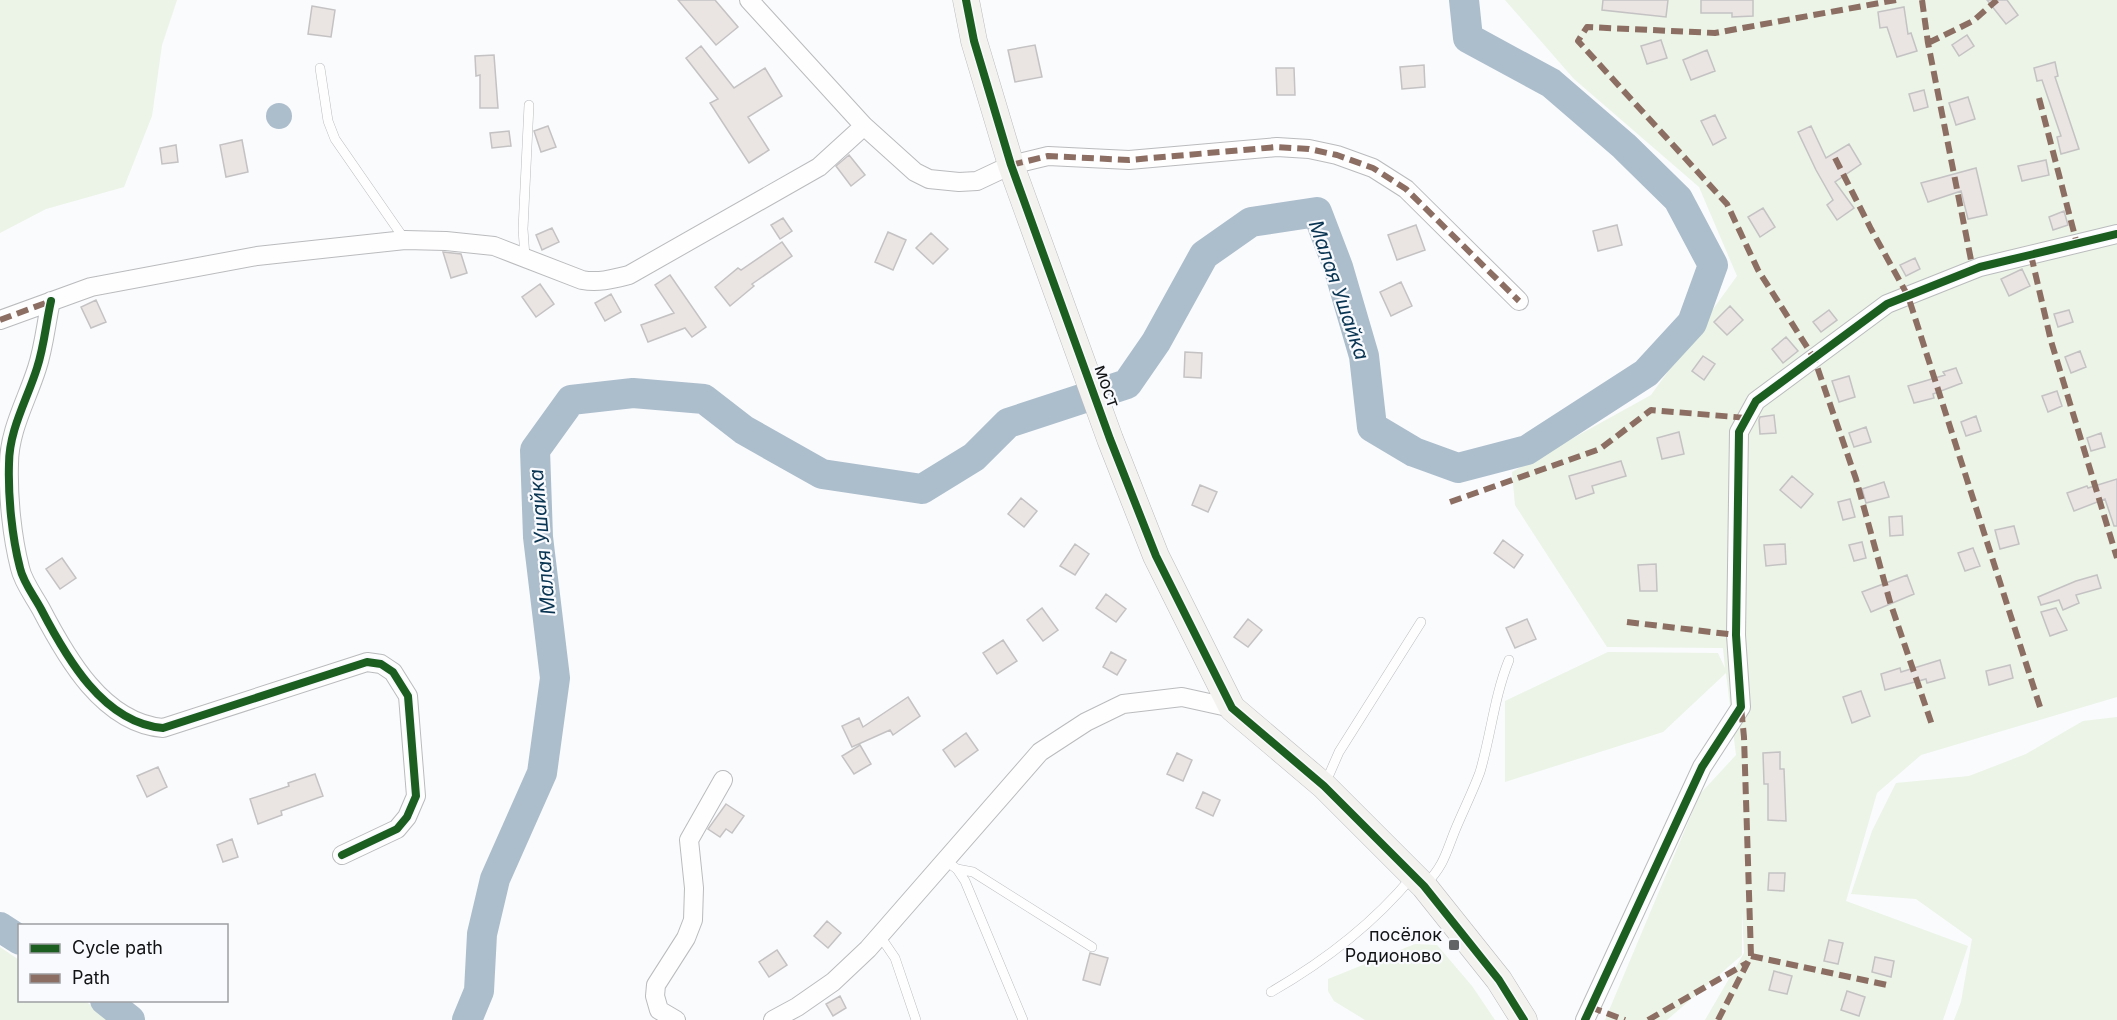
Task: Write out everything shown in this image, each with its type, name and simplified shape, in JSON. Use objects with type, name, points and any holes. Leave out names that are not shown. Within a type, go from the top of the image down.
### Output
[{"type":"street","points":[[749,0],[864,126],[915,172],[929,179],[959,182],[978,180],[1011,165],[1048,156],[1129,160],[1277,147],[1309,149],[1336,155],[1373,168],[1406,189],[1519,302]]},
{"type":"street","name":"мост","points":[[966,0],[974,41],[1011,165],[1110,439],[1156,556],[1232,708]]},
{"type":"street","points":[[0,320],[92,286],[257,255],[405,240],[494,246],[572,276],[594,282],[629,275],[819,167],[864,126]]},
{"type":"street","points":[[1585,1020],[1702,766],[1741,707],[1736,635],[1739,432],[1756,402],[1887,304],[1980,267],[2117,234]]},
{"type":"street","points":[[51,301],[38,366],[11,442],[9,464],[11,509],[20,570],[58,642],[82,678],[106,701],[134,721],[148,726],[163,728],[367,662],[381,664],[393,672],[408,696],[416,796],[407,817],[397,829],[342,855]]},
{"type":"street","points":[[773,1020],[799,1013],[952,865],[1040,752],[1086,722],[1123,704],[1182,697],[1232,708],[1324,786],[1419,880],[1498,980],[1524,1020]]},
{"type":"street","points":[[676,1020],[659,1010],[655,996],[656,985],[686,938],[693,920],[694,888],[688,840],[723,780]]},
{"type":"lane","points":[[320,68],[328,121],[335,139],[405,240]]},
{"type":"lane","points":[[525,257],[523,229],[528,105]]},
{"type":"lane","points":[[1324,786],[1339,752],[1421,622]]},
{"type":"lane","points":[[1271,992],[1302,975],[1362,930],[1395,897],[1419,880],[1439,870],[1447,856],[1480,771],[1500,682],[1509,660]]},
{"type":"lane","points":[[952,865],[973,872],[1092,947]]},
{"type":"lane","points":[[952,865],[965,881],[1023,1020]]},
{"type":"lane","points":[[880,936],[895,958],[916,1020]]},
{"type":"shaded area","points":[[0,0],[177,0],[162,45],[152,116],[124,187],[46,209],[0,233]]},
{"type":"shaded area","points":[[1505,0],[2117,0],[2117,697],[1921,755],[1877,793],[1846,901],[1968,946],[1943,1020],[1705,1020],[1744,953],[1742,910],[1742,955],[1667,1020],[1605,1020],[1700,794],[1736,755],[1726,673],[1663,732],[1505,782],[1505,701],[1608,652],[1718,653],[1725,668],[1723,648],[1607,647],[1515,505],[1512,472],[1651,395],[1737,276],[1699,187],[1574,79]]},
{"type":"shaded area","points":[[2117,717],[2117,1020],[1954,1020],[1961,1002],[1972,939],[1916,899],[1851,894],[1872,831],[1896,783],[1969,776],[2026,754],[2083,721]]},
{"type":"shaded area","points":[[1415,944],[1437,945],[1472,986],[1495,1020],[1365,1020],[1334,1001],[1328,991],[1328,979]]},
{"type":"shaded area","points":[[0,947],[18,959],[18,1002],[86,1002],[111,1020],[0,1020]]},
{"type":"water","points":[[279,103],[288,107],[292,116],[288,125],[279,129],[270,125],[266,116],[270,107]]},
{"type":"building","points":[[678,0],[715,0],[738,27],[716,45]]},
{"type":"building","points":[[1603,0],[1668,0],[1666,17],[1602,10]]},
{"type":"building","points":[[1701,0],[1753,0],[1753,16],[1732,17],[1732,13],[1701,13]]},
{"type":"building","points":[[1987,0],[2007,0],[2018,15],[2006,24]]},
{"type":"building","points":[[312,6],[335,10],[331,37],[308,34]]},
{"type":"building","points":[[1904,7],[1908,34],[1911,33],[1917,51],[1897,57],[1887,27],[1880,28],[1878,12]]},
{"type":"building","points":[[1967,35],[1974,46],[1959,56],[1952,45]]},
{"type":"building","points":[[1661,40],[1667,58],[1647,64],[1641,46]]},
{"type":"building","points":[[1035,45],[1042,77],[1015,82],[1008,50]]},
{"type":"building","points":[[701,46],[734,88],[765,68],[782,96],[748,117],[769,150],[749,163],[710,103],[718,99],[686,58]]},
{"type":"building","points":[[1707,50],[1715,71],[1691,80],[1683,60]]},
{"type":"building","points":[[494,55],[498,108],[480,108],[480,75],[476,76],[475,56]]},
{"type":"building","points":[[2055,62],[2058,76],[2055,77],[2079,149],[2061,154],[2057,137],[2061,136],[2042,80],[2037,81],[2034,68]]},
{"type":"building","points":[[1424,65],[1425,87],[1402,89],[1400,67]]},
{"type":"building","points":[[1276,68],[1294,68],[1295,95],[1277,95]]},
{"type":"building","points":[[1924,90],[1928,107],[1914,111],[1909,94]]},
{"type":"building","points":[[1968,97],[1975,119],[1956,125],[1949,103]]},
{"type":"building","points":[[1715,115],[1726,138],[1713,145],[1701,121]]},
{"type":"building","points":[[548,126],[556,147],[541,152],[534,131]]},
{"type":"building","points":[[1811,126],[1826,158],[1849,144],[1861,164],[1835,182],[1854,208],[1837,220],[1827,205],[1833,200],[1798,132]]},
{"type":"building","points":[[509,131],[511,146],[492,148],[490,133]]},
{"type":"building","points":[[242,140],[248,172],[226,177],[220,145]]},
{"type":"building","points":[[176,145],[178,162],[162,164],[160,148]]},
{"type":"building","points":[[849,155],[865,175],[851,186],[836,166]]},
{"type":"building","points":[[2046,160],[2049,175],[2022,181],[2018,166]]},
{"type":"building","points":[[1976,168],[1987,215],[1968,219],[1961,191],[1928,202],[1921,183]]},
{"type":"building","points":[[1763,208],[1775,227],[1760,237],[1748,217]]},
{"type":"building","points":[[2064,211],[2068,225],[2053,230],[2049,217]]},
{"type":"building","points":[[783,218],[792,231],[780,239],[771,225]]},
{"type":"building","points":[[1416,225],[1425,250],[1397,260],[1388,235]]},
{"type":"building","points":[[1617,225],[1622,245],[1598,251],[1593,231]]},
{"type":"building","points":[[552,228],[559,242],[542,250],[536,235]]},
{"type":"building","points":[[888,232],[906,240],[893,270],[875,262]]},
{"type":"building","points":[[931,233],[948,249],[933,264],[916,248]]},
{"type":"building","points":[[782,242],[792,256],[752,284],[754,286],[730,306],[715,287],[738,268],[741,270]]},
{"type":"building","points":[[443,252],[461,254],[467,273],[451,278]]},
{"type":"building","points":[[1915,258],[1920,269],[1906,276],[1900,265]]},
{"type":"building","points":[[2022,269],[2030,286],[2009,296],[2001,279]]},
{"type":"building","points":[[670,275],[706,327],[692,337],[685,328],[648,342],[641,325],[674,313],[655,285]]},
{"type":"building","points":[[1401,282],[1412,306],[1391,316],[1380,292]]},
{"type":"building","points":[[540,284],[554,304],[536,317],[522,297]]},
{"type":"building","points":[[611,294],[621,312],[605,321],[595,303]]},
{"type":"building","points":[[96,300],[106,322],[91,328],[81,307]]},
{"type":"building","points":[[1730,306],[1743,320],[1727,335],[1714,322]]},
{"type":"building","points":[[1829,310],[1837,320],[1821,332],[1813,322]]},
{"type":"building","points":[[2069,310],[2073,322],[2058,327],[2054,314]]},
{"type":"building","points":[[1786,337],[1798,351],[1783,363],[1772,349]]},
{"type":"building","points":[[2080,351],[2086,367],[2071,373],[2065,357]]},
{"type":"building","points":[[1185,352],[1202,353],[1201,378],[1184,377]]},
{"type":"building","points":[[1703,356],[1715,364],[1704,380],[1692,371]]},
{"type":"building","points":[[1956,368],[1962,383],[1933,394],[1934,398],[1914,403],[1908,386],[1945,375],[1943,372]]},
{"type":"building","points":[[1849,376],[1855,397],[1839,402],[1832,381]]},
{"type":"building","points":[[2057,391],[2062,406],[2048,412],[2042,396]]},
{"type":"building","points":[[1774,415],[1776,433],[1760,434],[1760,417]]},
{"type":"building","points":[[1976,416],[1981,431],[1966,436],[1961,422]]},
{"type":"building","points":[[1866,427],[1871,442],[1854,447],[1849,433]]},
{"type":"building","points":[[1679,432],[1684,454],[1662,459],[1657,438]]},
{"type":"building","points":[[2101,433],[2105,447],[2091,451],[2087,438]]},
{"type":"building","points":[[1621,461],[1626,476],[1592,486],[1594,493],[1576,499],[1569,476]]},
{"type":"building","points":[[1792,476],[1813,494],[1801,508],[1780,490]]},
{"type":"building","points":[[2117,479],[2117,526],[2114,526],[2105,499],[2074,511],[2067,493]]},
{"type":"building","points":[[1884,482],[1889,497],[1866,503],[1862,489]]},
{"type":"building","points":[[1200,485],[1217,492],[1208,512],[1192,505]]},
{"type":"building","points":[[1021,498],[1037,511],[1024,527],[1008,514]]},
{"type":"building","points":[[1850,499],[1855,517],[1843,520],[1838,502]]},
{"type":"building","points":[[1902,516],[1903,535],[1890,536],[1889,517]]},
{"type":"building","points":[[2014,526],[2019,544],[2000,549],[1995,530]]},
{"type":"building","points":[[1503,540],[1523,555],[1514,568],[1494,553]]},
{"type":"building","points":[[1862,542],[1866,558],[1854,561],[1849,545]]},
{"type":"building","points":[[1075,544],[1089,554],[1075,575],[1060,566]]},
{"type":"building","points":[[1785,544],[1786,564],[1766,566],[1764,545]]},
{"type":"building","points":[[1973,548],[1980,566],[1965,571],[1958,553]]},
{"type":"building","points":[[62,558],[76,578],[60,589],[46,569]]},
{"type":"building","points":[[1656,564],[1657,591],[1640,591],[1638,565]]},
{"type":"building","points":[[1907,575],[1914,594],[1871,612],[1862,592]]},
{"type":"building","points":[[2097,575],[2101,588],[2076,595],[2079,603],[2063,610],[2059,600],[2041,605],[2038,597]]},
{"type":"building","points":[[1106,594],[1126,609],[1116,622],[1096,608]]},
{"type":"building","points":[[1042,608],[1058,630],[1043,641],[1027,620]]},
{"type":"building","points":[[2056,608],[2067,630],[2050,636],[2041,612]]},
{"type":"building","points":[[1248,619],[1262,630],[1248,647],[1234,637]]},
{"type":"building","points":[[1527,619],[1536,639],[1515,648],[1506,628]]},
{"type":"building","points":[[1003,640],[1017,661],[997,674],[983,653]]},
{"type":"building","points":[[1111,652],[1126,660],[1117,675],[1103,667]]},
{"type":"building","points":[[1940,660],[1945,678],[1927,683],[1926,679],[1885,690],[1881,674],[1900,668],[1901,672]]},
{"type":"building","points":[[2010,665],[2013,678],[1989,685],[1986,671]]},
{"type":"building","points":[[1861,691],[1870,716],[1852,723],[1843,697]]},
{"type":"building","points":[[908,697],[920,716],[893,735],[890,730],[852,747],[842,726],[859,718],[863,727]]},
{"type":"building","points":[[966,733],[978,750],[955,767],[943,750]]},
{"type":"building","points":[[860,745],[871,764],[854,774],[842,756]]},
{"type":"building","points":[[1780,752],[1780,769],[1784,769],[1786,821],[1768,820],[1768,784],[1764,784],[1763,753]]},
{"type":"building","points":[[1177,753],[1192,760],[1183,781],[1167,774]]},
{"type":"building","points":[[158,767],[167,787],[147,797],[137,776]]},
{"type":"building","points":[[315,774],[323,796],[281,811],[282,815],[258,824],[250,799],[289,786],[288,783]]},
{"type":"building","points":[[1203,792],[1220,800],[1213,816],[1196,808]]},
{"type":"building","points":[[726,804],[744,816],[732,833],[726,829],[720,837],[708,829]]},
{"type":"building","points":[[232,839],[238,857],[223,862],[217,845]]},
{"type":"building","points":[[1769,873],[1785,873],[1784,891],[1768,890]]},
{"type":"building","points":[[827,921],[841,933],[828,948],[814,936]]},
{"type":"building","points":[[1829,940],[1843,943],[1838,964],[1824,961]]},
{"type":"building","points":[[777,950],[787,965],[769,977],[759,962]]},
{"type":"building","points":[[1090,953],[1108,958],[1100,985],[1083,980]]},
{"type":"building","points":[[1875,957],[1894,961],[1891,977],[1872,972]]},
{"type":"building","points":[[1774,971],[1792,976],[1787,994],[1769,990]]},
{"type":"building","points":[[1847,991],[1865,997],[1859,1016],[1841,1010]]},
{"type":"building","points":[[840,996],[846,1008],[833,1016],[826,1004]]},
{"type":"waterway","name":"Малая Ушайка","points":[[467,1020],[479,991],[482,934],[495,879],[542,773],[555,678],[538,537],[535,450],[571,400],[633,393],[704,399],[744,430],[822,474],[922,489],[974,457],[1008,423],[1127,384],[1156,342],[1204,255],[1251,222],[1317,212],[1338,267],[1364,356],[1372,427],[1414,452],[1458,468],[1527,450],[1646,373],[1692,323],[1713,265],[1678,199],[1624,146],[1551,83],[1468,38],[1464,0]]},
{"type":"waterway","name":"Малая Ушайка","points":[[0,927],[18,939]]},
{"type":"waterway","name":"Малая Ушайка","points":[[108,1002],[130,1020]]},
{"type":"marked path","points":[[1896,0],[1715,33],[1587,27],[1578,41],[1727,204],[1758,270],[1814,358],[1856,479],[1890,602],[1932,725]]},
{"type":"marked path","points":[[1922,0],[1928,43],[1973,270]]},
{"type":"marked path","points":[[1928,43],[1973,21],[1997,0]]},
{"type":"marked path","points":[[2039,98],[2077,244]]},
{"type":"marked path","points":[[1011,165],[1048,156],[1129,160],[1277,147],[1309,149],[1337,155],[1373,168],[1406,189],[1519,301]]},
{"type":"marked path","points":[[1835,158],[1908,296],[2040,707]]},
{"type":"marked path","points":[[2031,255],[2051,341],[2117,558]]},
{"type":"marked path","points":[[0,320],[51,301]]},
{"type":"marked path","points":[[1450,502],[1600,449],[1651,410],[1747,418]]},
{"type":"marked path","points":[[1627,622],[1736,635]]},
{"type":"marked path","points":[[1718,1020],[1751,956],[1741,707]]},
{"type":"marked path","points":[[1751,956],[1887,985]]},
{"type":"marked path","points":[[1648,1020],[1747,963]]},
{"type":"marked path","points":[[1590,1007],[1625,1020]]},
{"type":"cycle path","points":[[966,0],[974,41],[1011,165],[1110,439],[1156,556],[1232,708],[1324,786],[1424,886],[1499,980],[1524,1020]]},
{"type":"cycle path","points":[[1585,1020],[1702,767],[1741,707],[1736,635],[1739,432],[1756,401],[1887,304],[1980,267],[2117,234]]},
{"type":"cycle path","points":[[51,301],[39,360],[15,427],[10,451],[9,490],[13,530],[21,573],[26,584],[62,647],[89,685],[122,714],[142,723],[163,728],[367,662],[381,664],[393,672],[408,696],[416,796],[407,817],[397,829],[342,855]]},
{"type":"place","name":"посёлок Родионово","points":[[1454,945]]}]
